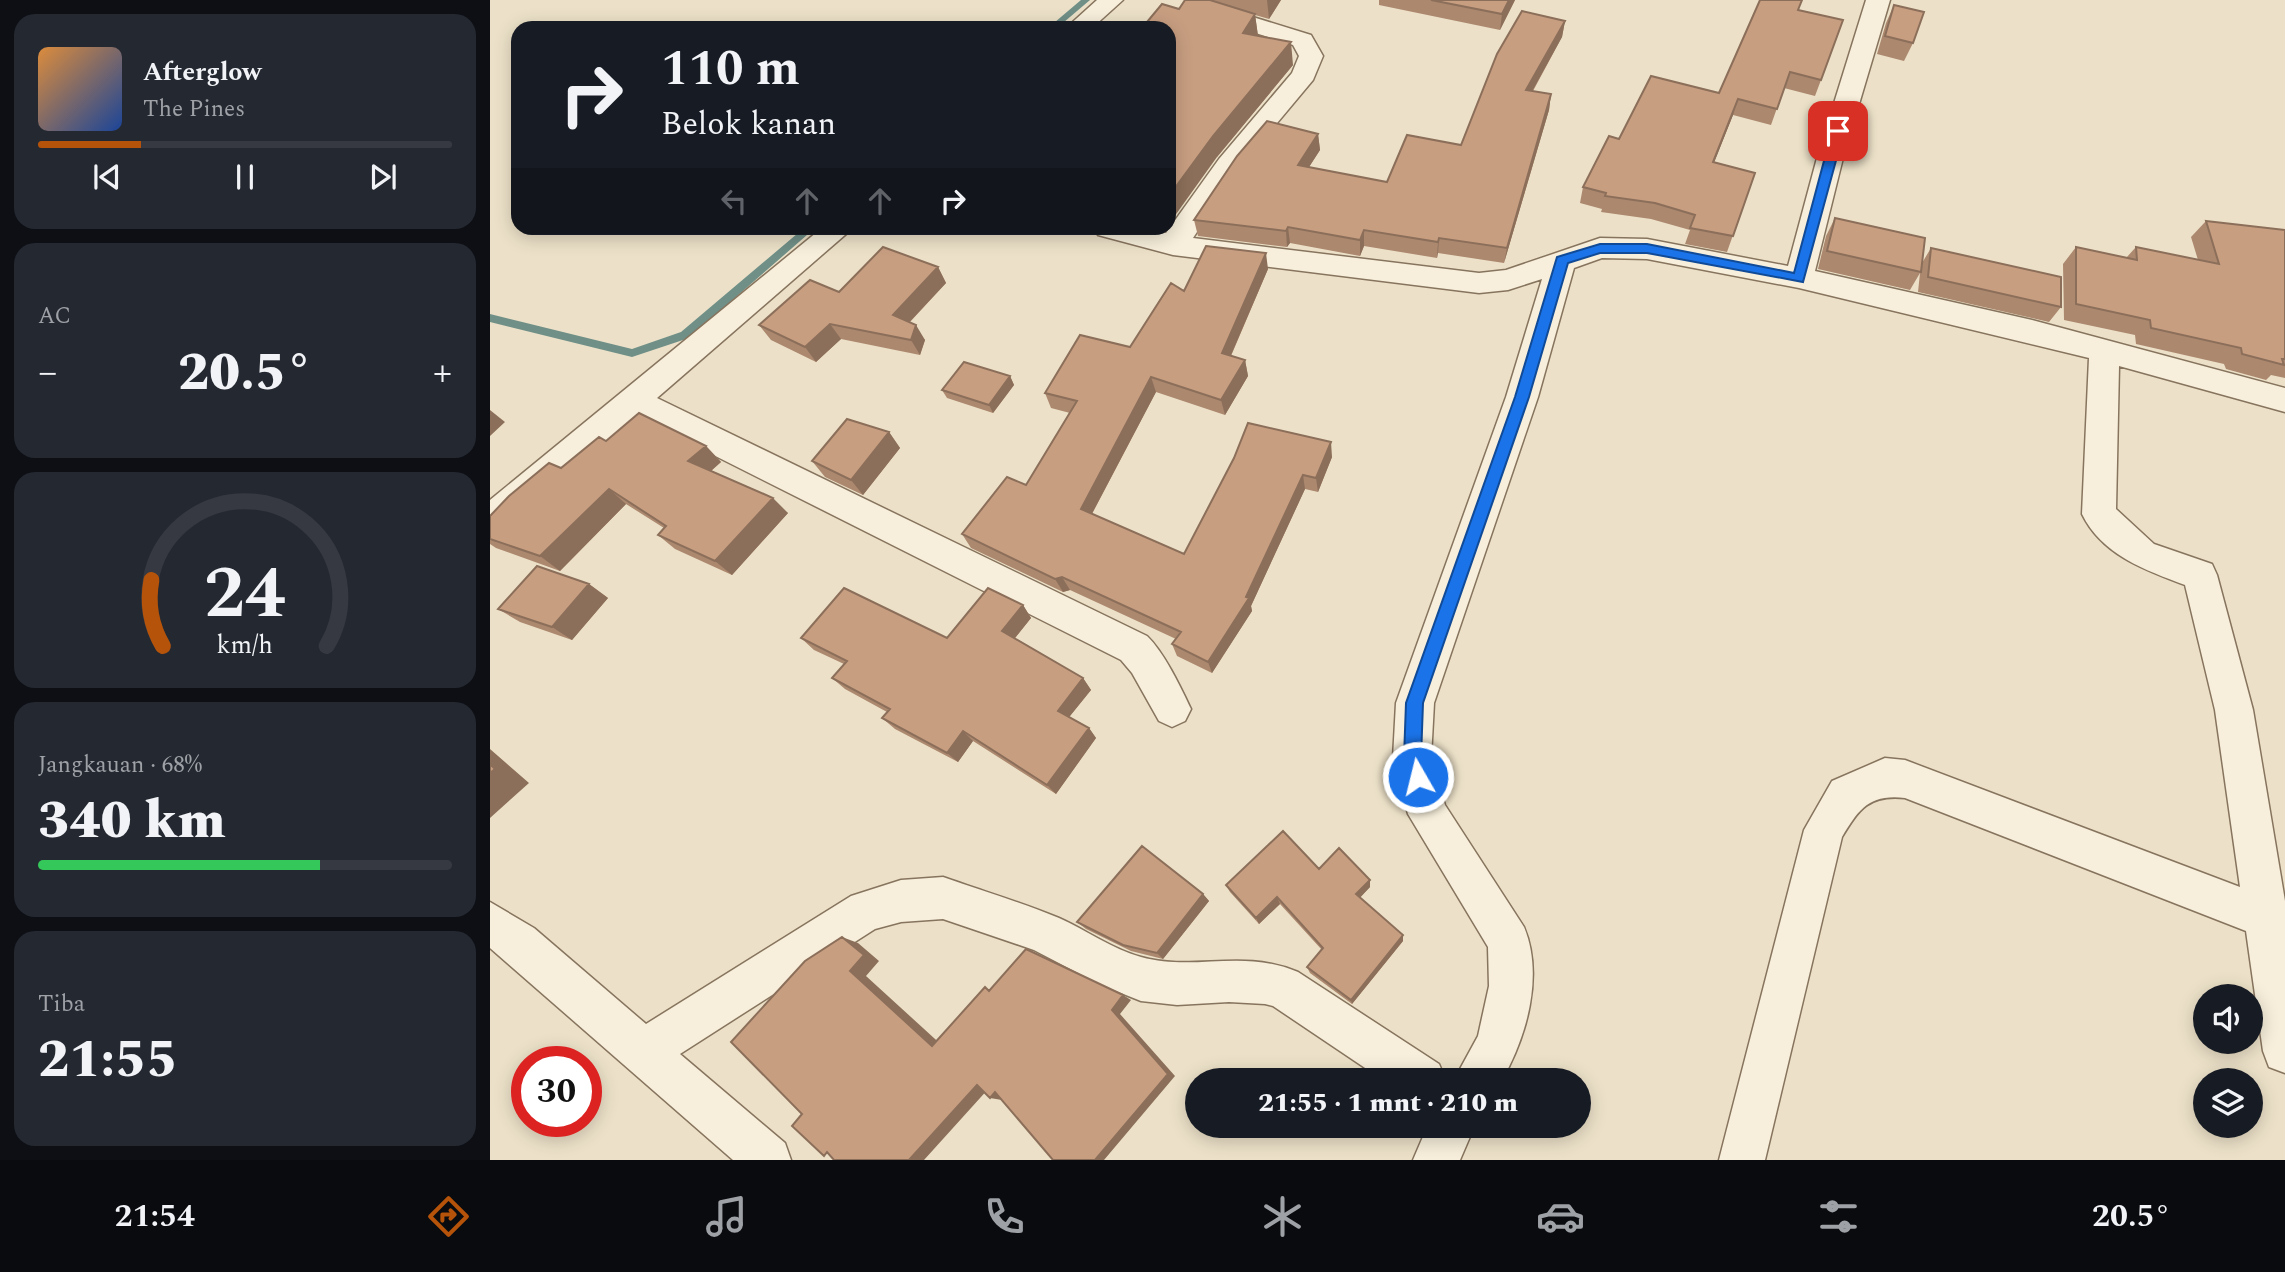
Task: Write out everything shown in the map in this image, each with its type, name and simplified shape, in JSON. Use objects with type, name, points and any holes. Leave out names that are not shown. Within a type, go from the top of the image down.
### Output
[{"type":"street","points":[[1086,21],[1111,0]]},
{"type":"street","points":[[1799,278],[1830,158],[1878,0]]},
{"type":"street","points":[[1172,244],[1228,166],[1304,75],[1311,56],[1303,40],[1214,12]]},
{"type":"street","points":[[490,520],[831,235]]},
{"type":"street","points":[[1136,235],[1172,244],[1495,284],[1600,248],[1647,249],[1799,278],[2104,350],[2285,400]]},
{"type":"street","points":[[1484,1068],[1498,1044],[1511,986],[1509,942],[1428,814],[1412,758],[1415,703],[1522,397],[1562,260]]},
{"type":"street","points":[[2104,350],[2099,514],[2142,554],[2200,575],[2234,710],[2276,921],[2285,1051]]},
{"type":"street","points":[[634,400],[1134,648],[1144,658],[1154,683],[1172,709]]},
{"type":"street","points":[[1742,1160],[1824,830],[1846,795],[1875,781],[1885,777],[1905,779],[2276,921]]},
{"type":"street","points":[[642,1052],[866,911],[927,897],[943,898],[1044,933],[1141,979],[1181,985],[1236,978],[1266,980],[1283,986],[1405,1068]]},
{"type":"street","points":[[490,923],[519,943],[768,1160]]},
{"type":"street","points":[[1436,1160],[1446,1138]]},
{"type":"building","points":[[1185,0],[1210,0],[1255,14],[1243,33],[1291,42],[1213,136],[1176,186],[1176,21],[1148,21],[1162,4],[1179,9]]},
{"type":"building","points":[[1431,0],[1509,0],[1502,14]]},
{"type":"building","points":[[1760,0],[1802,0],[1798,10],[1843,20],[1821,80],[1790,72],[1777,109],[1738,99],[1713,162],[1755,173],[1733,236],[1690,228],[1695,215],[1655,203],[1605,196],[1606,193],[1583,187],[1609,136],[1619,139],[1651,76],[1719,93]]},
{"type":"building","points":[[1894,5],[1924,12],[1913,43],[1885,36]]},
{"type":"building","points":[[1522,11],[1565,21],[1526,90],[1551,94],[1507,248],[1439,238],[1438,242],[1364,230],[1360,240],[1288,227],[1286,231],[1194,220],[1237,156],[1267,121],[1318,134],[1298,165],[1387,182],[1407,135],[1461,145],[1497,54]]},
{"type":"building","points":[[1835,218],[1925,238],[1921,272],[1827,251]]},
{"type":"building","points":[[2206,221],[2285,230],[2284,365],[2242,354],[2241,348],[2151,328],[2150,320],[2076,304],[2076,247],[2137,260],[2136,247],[2219,264]]},
{"type":"building","points":[[1206,246],[1266,253],[1222,353],[1245,360],[1221,400],[1151,377],[1081,509],[1184,554],[1234,458],[1248,423],[1331,442],[1316,478],[1303,475],[1246,597],[1249,598],[1208,662],[1172,644],[1181,632],[1062,577],[1055,579],[962,534],[1007,477],[1026,485],[1077,401],[1045,393],[1080,335],[1130,347],[1171,283],[1184,291]]},
{"type":"building","points":[[883,247],[938,267],[893,315],[916,325],[911,340],[830,324],[805,347],[759,325],[810,280],[839,292]]},
{"type":"building","points":[[1931,248],[2061,277],[2061,307],[1928,277]]},
{"type":"building","points":[[964,362],[1010,376],[989,405],[942,390]]},
{"type":"building","points":[[639,413],[706,446],[688,461],[773,498],[715,561],[658,535],[666,526],[609,489],[540,556],[490,539],[490,516],[509,496],[549,463],[561,468],[599,437],[606,441]]},
{"type":"building","points":[[847,419],[889,432],[851,480],[812,461]]},
{"type":"building","points":[[537,566],[589,584],[552,627],[498,609]]},
{"type":"building","points":[[844,588],[947,638],[988,588],[1023,605],[1002,631],[1083,678],[1058,711],[1089,728],[1047,785],[963,731],[947,753],[882,718],[890,709],[832,678],[847,661],[801,638]]},
{"type":"building","points":[[1283,831],[1319,869],[1339,848],[1370,880],[1356,894],[1403,935],[1351,1000],[1307,967],[1323,948],[1277,897],[1256,918],[1226,885]]},
{"type":"building","points":[[1142,846],[1203,894],[1157,953],[1123,945],[1077,922]]},
{"type":"building","points":[[842,937],[864,955],[850,971],[932,1046],[985,987],[989,991],[1026,949],[1123,995],[1112,1010],[1168,1074],[1095,1160],[1053,1160],[995,1092],[990,1098],[977,1085],[909,1160],[834,1160],[827,1152],[824,1156],[792,1126],[802,1114],[731,1042],[805,961]]},
{"type":"waterway","points":[[1060,21],[1086,0]]},
{"type":"waterway","points":[[490,318],[632,353],[685,335],[802,235]]},
{"type":"route","points":[[1418,777],[1412,758],[1415,703],[1522,397],[1562,260],[1600,248],[1647,249],[1799,278],[1838,131]]}]
